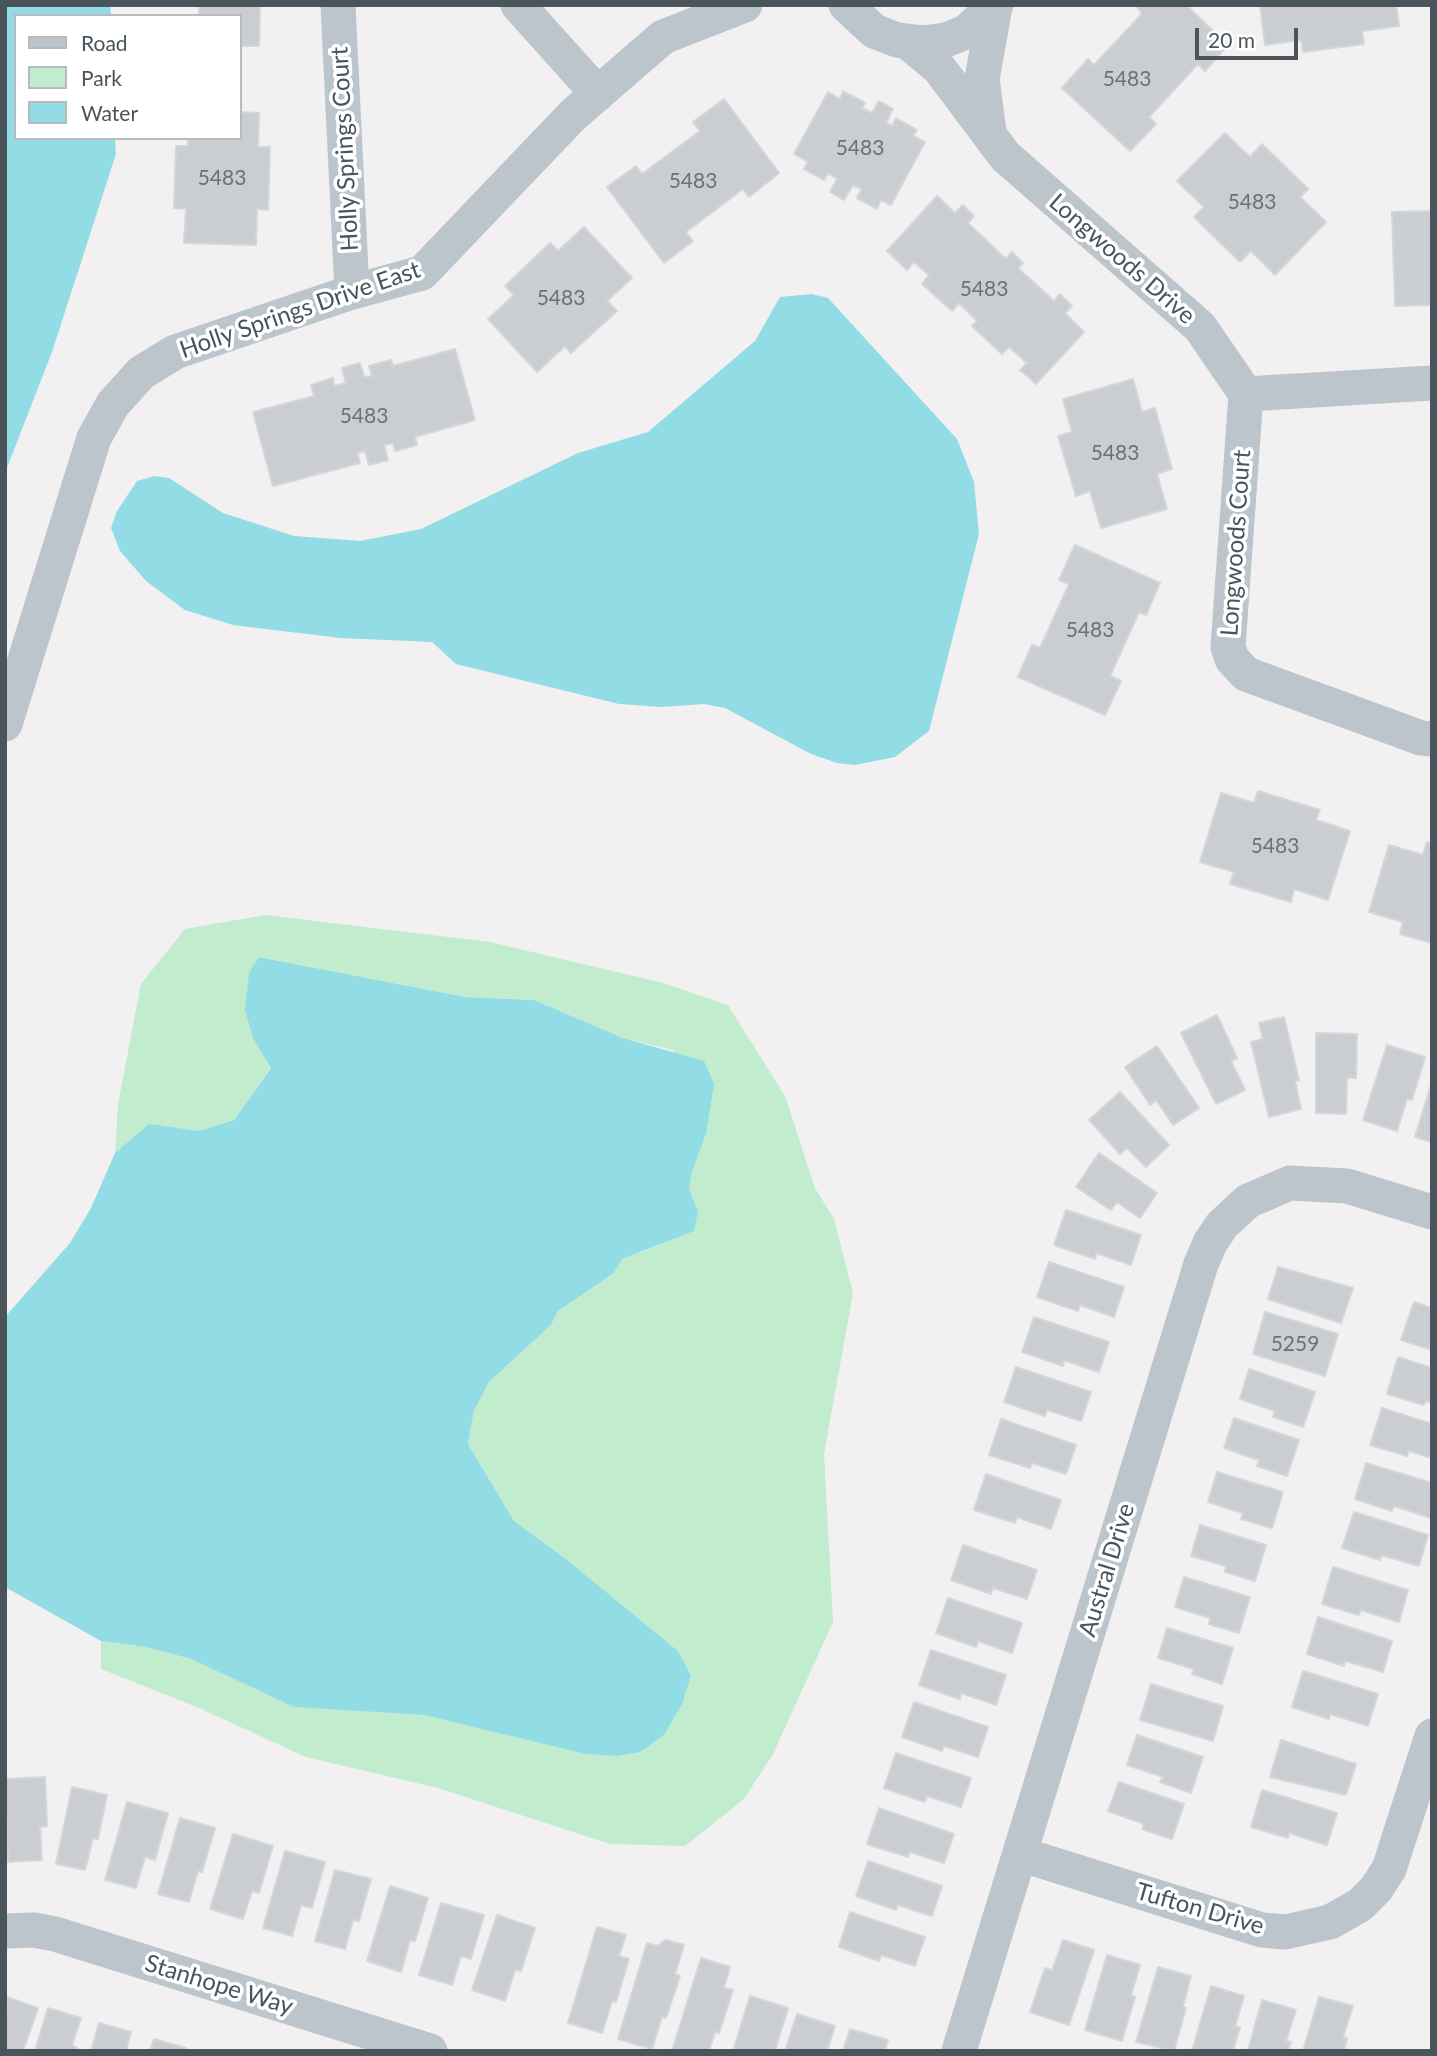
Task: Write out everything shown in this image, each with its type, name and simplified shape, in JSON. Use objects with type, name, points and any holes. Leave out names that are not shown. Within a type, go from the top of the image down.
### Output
[{"type":"street","name":"Holly Springs Court","points":[[338,5],[352,292]]},
{"type":"street","points":[[518,5],[598,94]]},
{"type":"street","name":"Holly Springs Drive East","points":[[5,724],[90,450],[113,404],[141,373],[175,352],[352,292],[422,272],[573,115],[663,37],[745,5]]},
{"type":"street","points":[[846,5],[874,31],[909,43],[934,43],[958,36],[982,21],[995,6]]},
{"type":"street","name":"Longwoods Drive","points":[[989,132],[982,79],[995,6]]},
{"type":"street","name":"Longwoods Drive","points":[[909,43],[939,68],[1005,156],[1200,327],[1246,394]]},
{"type":"street","points":[[1246,394],[1432,383]]},
{"type":"street","name":"Longwoods Court","points":[[1246,394],[1228,647],[1231,659],[1246,674],[1421,738],[1432,739]]},
{"type":"street","name":"Austral Drive","points":[[959,2051],[1204,1254],[1222,1225],[1248,1201],[1290,1183],[1347,1186],[1432,1212]]},
{"type":"street","name":"Tufton Drive","points":[[1020,1854],[1262,1930],[1286,1932],[1330,1922],[1360,1905],[1389,1869],[1432,1736]]},
{"type":"street","name":"Stanhope Way","points":[[5,1931],[34,1930],[55,1934],[430,2051]]},
{"type":"green space","points":[[265,915],[490,942],[663,983],[728,1005],[785,1096],[815,1188],[834,1219],[853,1293],[824,1454],[833,1622],[773,1754],[744,1799],[685,1846],[610,1844],[438,1788],[306,1757],[199,1708],[101,1669],[101,1641],[146,1647],[191,1659],[294,1707],[424,1715],[585,1754],[616,1756],[678,1651],[566,1559],[514,1521],[468,1444],[474,1411],[489,1382],[551,1325],[558,1311],[614,1273],[622,1259],[657,1246],[698,1211],[689,1189],[692,1172],[706,1134],[673,1050],[623,1038],[534,1000],[465,997],[260,957],[253,1038],[271,1067],[234,1120],[199,1131],[149,1125],[115,1153],[118,1104],[141,984],[185,929]]},
{"type":"water","points":[[5,5],[110,5],[111,14],[14,14],[14,140],[115,140],[116,154],[52,352],[5,473]]},
{"type":"water","points":[[812,294],[828,298],[957,439],[974,482],[979,534],[929,731],[895,757],[855,765],[837,763],[811,754],[725,708],[704,704],[662,707],[619,704],[456,664],[432,642],[340,638],[233,625],[185,610],[146,581],[120,551],[111,528],[117,511],[137,481],[154,476],[169,478],[223,513],[294,536],[360,541],[421,529],[578,453],[648,432],[755,341],[780,297]]},
{"type":"water","points":[[259,957],[465,997],[534,1000],[623,1038],[704,1061],[714,1084],[706,1134],[692,1172],[689,1189],[698,1211],[694,1231],[622,1259],[614,1273],[558,1311],[551,1325],[489,1382],[474,1411],[468,1444],[514,1521],[566,1559],[678,1651],[691,1676],[682,1704],[664,1735],[640,1752],[616,1756],[585,1754],[424,1715],[294,1707],[191,1659],[146,1647],[101,1641],[5,1587],[5,1317],[70,1243],[91,1208],[115,1153],[149,1124],[199,1131],[234,1120],[271,1068],[253,1038],[245,1010],[249,973]]},
{"type":"building","points":[[199,5],[260,5],[259,46],[242,46],[242,14],[199,14]]},
{"type":"building","points":[[1136,5],[1186,5],[1228,45],[1205,71],[1198,64],[1149,117],[1156,124],[1130,151],[1062,88],[1088,59],[1094,65],[1142,14]]},
{"type":"building","points":[[1260,5],[1396,5],[1399,26],[1362,31],[1364,44],[1303,52],[1301,40],[1265,45]]},
{"type":"building","points":[[843,91],[865,103],[862,108],[872,113],[879,101],[893,109],[886,123],[892,126],[896,118],[917,130],[913,136],[925,142],[891,205],[881,200],[877,209],[857,198],[862,189],[853,185],[844,200],[830,192],[837,179],[828,173],[824,180],[804,169],[808,162],[794,154],[828,92],[840,99]]},
{"type":"building","points":[[724,99],[779,173],[749,197],[743,189],[686,232],[693,241],[664,263],[607,187],[636,166],[642,174],[700,131],[693,122]]},
{"type":"building","points":[[242,112],[259,113],[258,147],[270,147],[268,210],[257,209],[256,245],[184,243],[186,209],[174,208],[176,146],[188,146],[188,140],[242,140]]},
{"type":"building","points":[[1225,133],[1250,157],[1262,144],[1308,189],[1300,197],[1326,222],[1275,275],[1251,251],[1240,262],[1194,217],[1204,207],[1177,181]]},
{"type":"building","points":[[937,196],[955,213],[963,205],[974,216],[968,223],[1006,259],[1012,252],[1023,263],[1018,268],[1054,301],[1060,294],[1072,306],[1065,313],[1084,332],[1036,384],[1020,370],[1027,363],[1009,347],[1002,354],[972,326],[977,321],[959,303],[952,311],[922,284],[929,275],[914,262],[907,270],[887,251]]},
{"type":"building","points":[[1429,211],[1432,220],[1431,305],[1395,306],[1392,212]]},
{"type":"building","points":[[584,227],[632,278],[607,301],[617,311],[571,353],[565,346],[537,372],[488,319],[514,295],[505,286],[550,243],[558,251]]},
{"type":"building","points":[[455,349],[475,420],[415,437],[417,445],[395,451],[393,443],[384,445],[388,460],[369,465],[365,451],[357,453],[360,463],[273,486],[253,412],[314,396],[311,385],[333,378],[334,386],[346,383],[342,368],[360,363],[364,377],[372,376],[369,366],[391,360],[393,366]]},
{"type":"building","points":[[1133,379],[1142,412],[1155,408],[1172,469],[1157,474],[1167,509],[1101,528],[1090,491],[1076,496],[1058,436],[1072,432],[1063,399]]},
{"type":"building","points":[[1075,545],[1160,583],[1146,615],[1139,612],[1110,676],[1121,681],[1105,715],[1018,677],[1032,645],[1040,648],[1069,584],[1059,580]]},
{"type":"building","points":[[1258,791],[1320,810],[1316,820],[1350,831],[1328,900],[1294,889],[1291,902],[1230,884],[1234,872],[1200,862],[1221,793],[1254,803]]},
{"type":"building","points":[[1427,842],[1432,844],[1432,943],[1400,934],[1403,922],[1369,912],[1389,845],[1423,855]]},
{"type":"building","points":[[1217,1015],[1237,1058],[1231,1061],[1245,1090],[1216,1104],[1181,1033]]},
{"type":"building","points":[[1284,1017],[1299,1080],[1295,1081],[1301,1109],[1269,1117],[1251,1042],[1263,1039],[1259,1023]]},
{"type":"building","points":[[1316,1033],[1357,1034],[1356,1078],[1347,1078],[1346,1114],[1316,1113]]},
{"type":"building","points":[[1387,1045],[1425,1057],[1412,1100],[1407,1099],[1397,1131],[1363,1120]]},
{"type":"building","points":[[1157,1046],[1199,1108],[1173,1125],[1156,1100],[1150,1105],[1125,1067]]},
{"type":"building","points":[[1432,1081],[1432,1142],[1415,1137]]},
{"type":"building","points":[[1120,1092],[1169,1145],[1146,1167],[1127,1148],[1120,1154],[1089,1120]]},
{"type":"building","points":[[1099,1153],[1157,1193],[1140,1218],[1117,1202],[1111,1210],[1076,1187]]},
{"type":"building","points":[[1066,1210],[1141,1235],[1131,1265],[1096,1253],[1095,1259],[1054,1245]]},
{"type":"building","points":[[1049,1262],[1124,1287],[1114,1317],[1080,1305],[1078,1311],[1037,1297]]},
{"type":"building","points":[[1278,1267],[1353,1288],[1341,1323],[1268,1299]]},
{"type":"building","points":[[1414,1302],[1432,1308],[1432,1350],[1401,1340]]},
{"type":"building","points":[[1265,1312],[1338,1334],[1325,1376],[1253,1354]]},
{"type":"building","points":[[1034,1317],[1109,1342],[1099,1372],[1064,1360],[1063,1366],[1022,1352]]},
{"type":"building","points":[[1398,1357],[1432,1368],[1432,1403],[1425,1401],[1424,1405],[1387,1394]]},
{"type":"building","points":[[1016,1367],[1091,1392],[1081,1421],[1047,1410],[1045,1416],[1004,1402]]},
{"type":"building","points":[[1249,1369],[1315,1392],[1303,1427],[1273,1417],[1275,1411],[1240,1399]]},
{"type":"building","points":[[1382,1408],[1432,1424],[1432,1458],[1409,1451],[1407,1456],[1370,1445]]},
{"type":"building","points":[[1234,1418],[1299,1440],[1287,1476],[1257,1466],[1259,1460],[1224,1448]]},
{"type":"building","points":[[1001,1419],[1076,1445],[1066,1474],[1032,1463],[1030,1468],[989,1455]]},
{"type":"building","points":[[1366,1463],[1432,1483],[1431,1518],[1394,1506],[1392,1511],[1355,1499]]},
{"type":"building","points":[[1217,1472],[1283,1492],[1272,1528],[1241,1519],[1243,1513],[1208,1502]]},
{"type":"building","points":[[986,1474],[1061,1500],[1051,1529],[1017,1517],[1015,1523],[974,1510]]},
{"type":"building","points":[[1354,1512],[1428,1535],[1419,1566],[1381,1555],[1380,1560],[1342,1548]]},
{"type":"building","points":[[1200,1525],[1266,1545],[1255,1581],[1225,1572],[1226,1566],[1191,1556]]},
{"type":"building","points":[[963,1545],[1037,1570],[1027,1599],[993,1588],[991,1594],[951,1580]]},
{"type":"building","points":[[1333,1567],[1408,1590],[1399,1622],[1361,1610],[1359,1615],[1322,1604]]},
{"type":"building","points":[[1184,1577],[1250,1597],[1239,1633],[1209,1624],[1210,1618],[1175,1607]]},
{"type":"building","points":[[948,1598],[1022,1623],[1012,1653],[978,1641],[976,1647],[936,1633]]},
{"type":"building","points":[[1318,1617],[1392,1641],[1383,1672],[1345,1661],[1344,1666],[1307,1654]]},
{"type":"building","points":[[1167,1628],[1233,1648],[1222,1684],[1192,1674],[1194,1669],[1158,1658]]},
{"type":"building","points":[[931,1650],[1006,1675],[996,1705],[961,1693],[960,1699],[919,1685]]},
{"type":"building","points":[[1303,1671],[1378,1694],[1368,1726],[1330,1714],[1329,1719],[1292,1707]]},
{"type":"building","points":[[1151,1684],[1223,1706],[1213,1741],[1140,1720]]},
{"type":"building","points":[[914,1702],[988,1727],[978,1757],[944,1746],[942,1751],[902,1737]]},
{"type":"building","points":[[1137,1735],[1203,1757],[1191,1793],[1160,1782],[1163,1777],[1127,1765]]},
{"type":"building","points":[[1281,1740],[1356,1764],[1346,1795],[1270,1777]]},
{"type":"building","points":[[896,1753],[971,1778],[961,1807],[927,1796],[925,1802],[884,1788]]},
{"type":"building","points":[[45,1777],[47,1826],[40,1827],[42,1860],[8,1862],[5,1779]]},
{"type":"building","points":[[1119,1782],[1184,1804],[1172,1839],[1142,1829],[1144,1824],[1108,1811]]},
{"type":"building","points":[[72,1787],[107,1795],[98,1839],[93,1838],[85,1870],[56,1864]]},
{"type":"building","points":[[1262,1790],[1337,1813],[1327,1845],[1289,1833],[1288,1838],[1251,1827]]},
{"type":"building","points":[[127,1802],[168,1813],[155,1860],[145,1857],[136,1888],[105,1880]]},
{"type":"building","points":[[879,1808],[954,1834],[944,1863],[910,1852],[908,1857],[867,1844]]},
{"type":"building","points":[[180,1818],[215,1828],[202,1872],[198,1871],[189,1902],[158,1894]]},
{"type":"building","points":[[233,1834],[273,1846],[259,1893],[252,1891],[243,1919],[210,1909]]},
{"type":"building","points":[[285,1851],[325,1862],[312,1908],[301,1905],[292,1936],[263,1928]]},
{"type":"building","points":[[868,1861],[942,1886],[932,1916],[898,1905],[896,1910],[856,1896]]},
{"type":"building","points":[[335,1870],[371,1879],[359,1921],[353,1920],[345,1949],[315,1941]]},
{"type":"building","points":[[390,1886],[428,1898],[415,1941],[410,1940],[401,1972],[367,1961]]},
{"type":"building","points":[[441,1903],[484,1915],[471,1959],[461,1956],[452,1985],[419,1975]]},
{"type":"building","points":[[850,1912],[925,1937],[915,1966],[881,1955],[879,1961],[839,1947]]},
{"type":"building","points":[[497,1915],[535,1928],[521,1971],[515,1970],[505,2001],[472,1990]]},
{"type":"building","points":[[597,1927],[626,1935],[619,1956],[629,1959],[616,2002],[612,2001],[602,2033],[568,2023]]},
{"type":"building","points":[[666,1940],[684,1945],[675,1974],[680,1976],[666,2018],[662,2017],[652,2049],[618,2039],[647,1943],[657,1946]]},
{"type":"building","points":[[1063,1940],[1094,1950],[1069,2025],[1030,2012],[1045,1968],[1052,1971]]},
{"type":"building","points":[[1107,1955],[1140,1965],[1131,1995],[1135,1997],[1122,2041],[1085,2030]]},
{"type":"building","points":[[701,1958],[730,1967],[724,1988],[733,1990],[719,2033],[715,2032],[709,2051],[672,2051]]},
{"type":"building","points":[[1158,1967],[1191,1976],[1183,2007],[1186,2008],[1174,2051],[1136,2042]]},
{"type":"building","points":[[1211,1986],[1244,1996],[1235,2027],[1240,2027],[1233,2051],[1192,2051]]},
{"type":"building","points":[[750,1996],[788,2008],[775,2051],[733,2051]]},
{"type":"building","points":[[7,1997],[38,2008],[23,2051],[5,2051]]},
{"type":"building","points":[[1319,1997],[1353,2006],[1343,2037],[1347,2038],[1344,2051],[1303,2051]]},
{"type":"building","points":[[1262,2000],[1296,2010],[1286,2041],[1291,2042],[1288,2051],[1248,2051]]},
{"type":"building","points":[[48,2008],[81,2018],[72,2045],[81,2051],[35,2051]]},
{"type":"building","points":[[797,2014],[835,2026],[827,2051],[785,2051]]},
{"type":"building","points":[[99,2023],[131,2032],[126,2051],[91,2051]]},
{"type":"building","points":[[850,2029],[888,2040],[885,2051],[843,2051]]},
{"type":"building","points":[[154,2039],[186,2048],[185,2051],[150,2051]]}]
